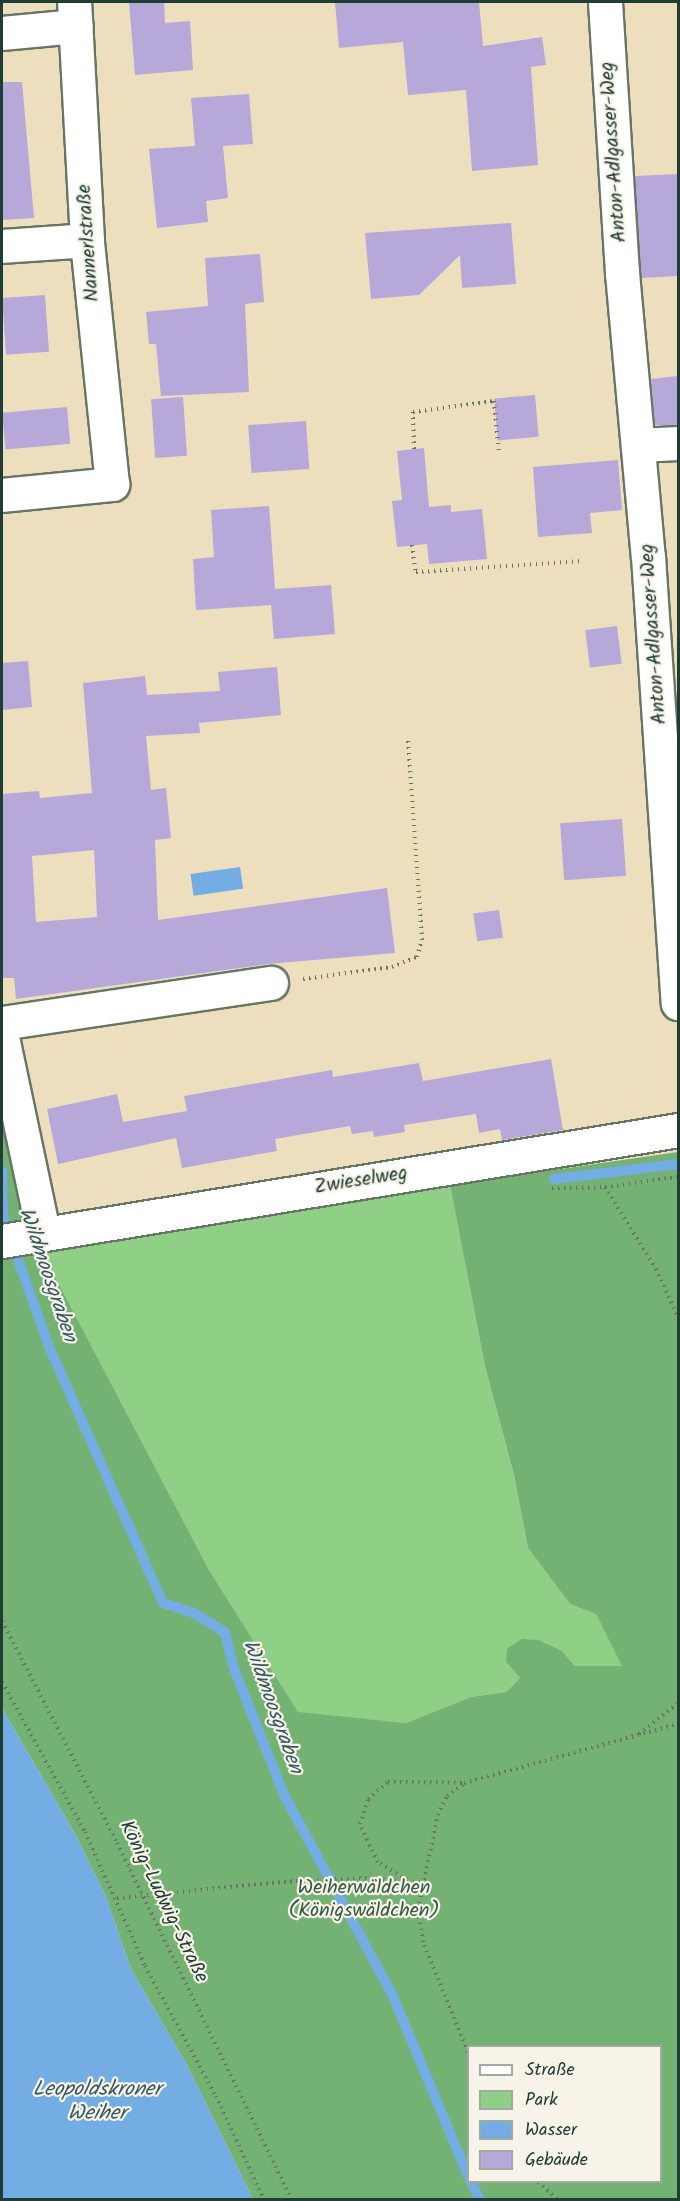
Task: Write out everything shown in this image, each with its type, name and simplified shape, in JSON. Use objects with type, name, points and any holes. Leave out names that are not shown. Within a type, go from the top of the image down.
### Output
[{"type":"street","name":"Anton-Adlgasser-Weg","points":[[605,2],[622,273],[639,446],[678,1003]]},
{"type":"street","points":[[2,33],[75,14]]},
{"type":"street","name":"Nannerlstraße","points":[[2,495],[112,484],[87,240],[75,14]]},
{"type":"street","points":[[2,246],[87,240]]},
{"type":"street","points":[[639,446],[678,442]]},
{"type":"street","points":[[2,1023],[271,983]]},
{"type":"street","name":"Zwieselweg","points":[[2,1037],[24,1236],[678,1130]]},
{"type":"path","points":[[414,449],[413,412],[494,401],[499,453]]},
{"type":"path","points":[[412,545],[416,572],[582,561]]},
{"type":"path","points":[[271,983],[392,967],[417,957],[422,940],[408,740]]},
{"type":"path","points":[[605,1187],[656,1269],[678,1317]]},
{"type":"path","name":"König-Ludwig-Straße","points":[[2,1621],[141,1893],[292,2199]]},
{"type":"path","points":[[2,1682],[85,1832],[117,1898],[145,1966],[216,2096],[264,2199]]},
{"type":"path","points":[[637,1736],[678,1703]]},
{"type":"path","points":[[414,1883],[398,1877],[378,1862],[360,1824],[362,1810],[368,1799],[388,1782],[464,1783],[678,1724]]},
{"type":"path","points":[[464,1783],[447,1796],[438,1815],[418,1909],[423,1942],[467,2050]]},
{"type":"path","points":[[117,1898],[141,1893],[305,1880],[358,1878],[423,1883]]},
{"type":"path","points":[[540,2183],[558,2199]]},
{"type":"green space","name":"Weiherwäldchen (Königswäldchen)","points":[[2,1101],[40,1248],[209,1570],[298,1712],[406,1723],[471,1697],[506,1692],[520,1678],[506,1662],[507,1649],[522,1639],[539,1640],[562,1651],[575,1666],[622,1666],[596,1614],[570,1604],[528,1548],[514,1475],[485,1366],[450,1185],[678,1152],[678,2199],[253,2199],[187,2065],[131,1969],[106,1897],[75,1834],[2,1708]]},
{"type":"green space","points":[[450,1185],[485,1366],[514,1475],[528,1548],[570,1604],[596,1614],[623,1666],[575,1666],[562,1651],[539,1640],[506,1662],[520,1678],[506,1692],[471,1697],[406,1723],[298,1713],[209,1570],[40,1248]]},
{"type":"water","points":[[240,867],[243,889],[194,896],[190,874]]},
{"type":"water","name":"Leopoldskroner Weiher","points":[[2,1708],[75,1834],[106,1897],[131,1969],[187,2065],[253,2199],[2,2199]]},
{"type":"building","points":[[129,2],[164,2],[165,23],[190,21],[193,70],[135,75]]},
{"type":"building","points":[[335,2],[479,2],[483,46],[542,37],[546,65],[531,67],[538,165],[472,171],[466,90],[408,95],[403,42],[339,48]]},
{"type":"building","points":[[2,82],[22,82],[34,218],[2,220]]},
{"type":"building","points":[[249,94],[253,144],[223,146],[228,198],[206,201],[208,222],[157,228],[149,149],[195,146],[191,98]]},
{"type":"building","points":[[678,174],[678,276],[641,278],[635,176]]},
{"type":"building","points":[[511,223],[516,284],[462,288],[460,255],[419,295],[371,299],[365,233]]},
{"type":"building","points":[[260,254],[264,302],[245,304],[249,392],[161,396],[156,344],[149,344],[146,312],[208,306],[205,258]]},
{"type":"building","points":[[45,295],[49,352],[6,355],[2,298]]},
{"type":"building","points":[[678,376],[678,425],[655,425],[651,379]]},
{"type":"building","points":[[535,395],[539,437],[498,440],[494,399]]},
{"type":"building","points":[[183,397],[187,456],[155,458],[151,399]]},
{"type":"building","points":[[67,407],[70,444],[5,450],[2,413]]},
{"type":"building","points":[[306,421],[309,469],[251,473],[248,425]]},
{"type":"building","points":[[424,448],[429,507],[451,505],[451,512],[482,509],[487,559],[429,564],[427,544],[397,547],[392,501],[402,500],[397,451]]},
{"type":"building","points":[[618,460],[622,510],[590,513],[592,533],[538,537],[533,467]]},
{"type":"building","points":[[269,506],[275,589],[331,585],[335,634],[274,639],[271,605],[196,610],[193,559],[214,557],[211,510]]},
{"type":"building","points":[[617,626],[622,664],[590,668],[585,630]]},
{"type":"building","points":[[28,661],[32,707],[2,710],[2,663]]},
{"type":"building","points":[[277,667],[281,715],[199,723],[200,733],[146,736],[151,790],[166,788],[171,838],[155,840],[158,920],[387,888],[395,953],[268,964],[16,999],[14,978],[3,978],[2,967],[2,794],[39,791],[40,798],[92,793],[83,683],[145,676],[147,695],[220,691],[218,672]],"holes":[[[94,850],[97,917],[36,922],[32,856]]]},
{"type":"building","points":[[622,819],[626,876],[564,880],[560,823]]},
{"type":"building","points":[[499,910],[503,938],[477,941],[473,914]]},
{"type":"building","points":[[551,1059],[563,1130],[502,1140],[500,1129],[479,1133],[476,1114],[404,1125],[405,1132],[374,1137],[373,1131],[352,1134],[350,1126],[275,1139],[277,1151],[182,1168],[176,1138],[58,1164],[47,1109],[117,1094],[123,1122],[187,1111],[184,1096],[332,1070],[333,1077],[419,1063],[423,1081]]},
{"type":"waterway","points":[[554,1179],[678,1164]]},
{"type":"waterway","name":"Wildmoosgraben","points":[[2,1171],[3,1218],[50,1349],[163,1603],[196,1614],[225,1633],[233,1666],[284,1795],[392,1994],[467,2174]]},
{"type":"waterway","name":"Wildmoosgraben","points":[[472,2183],[480,2200]]}]
